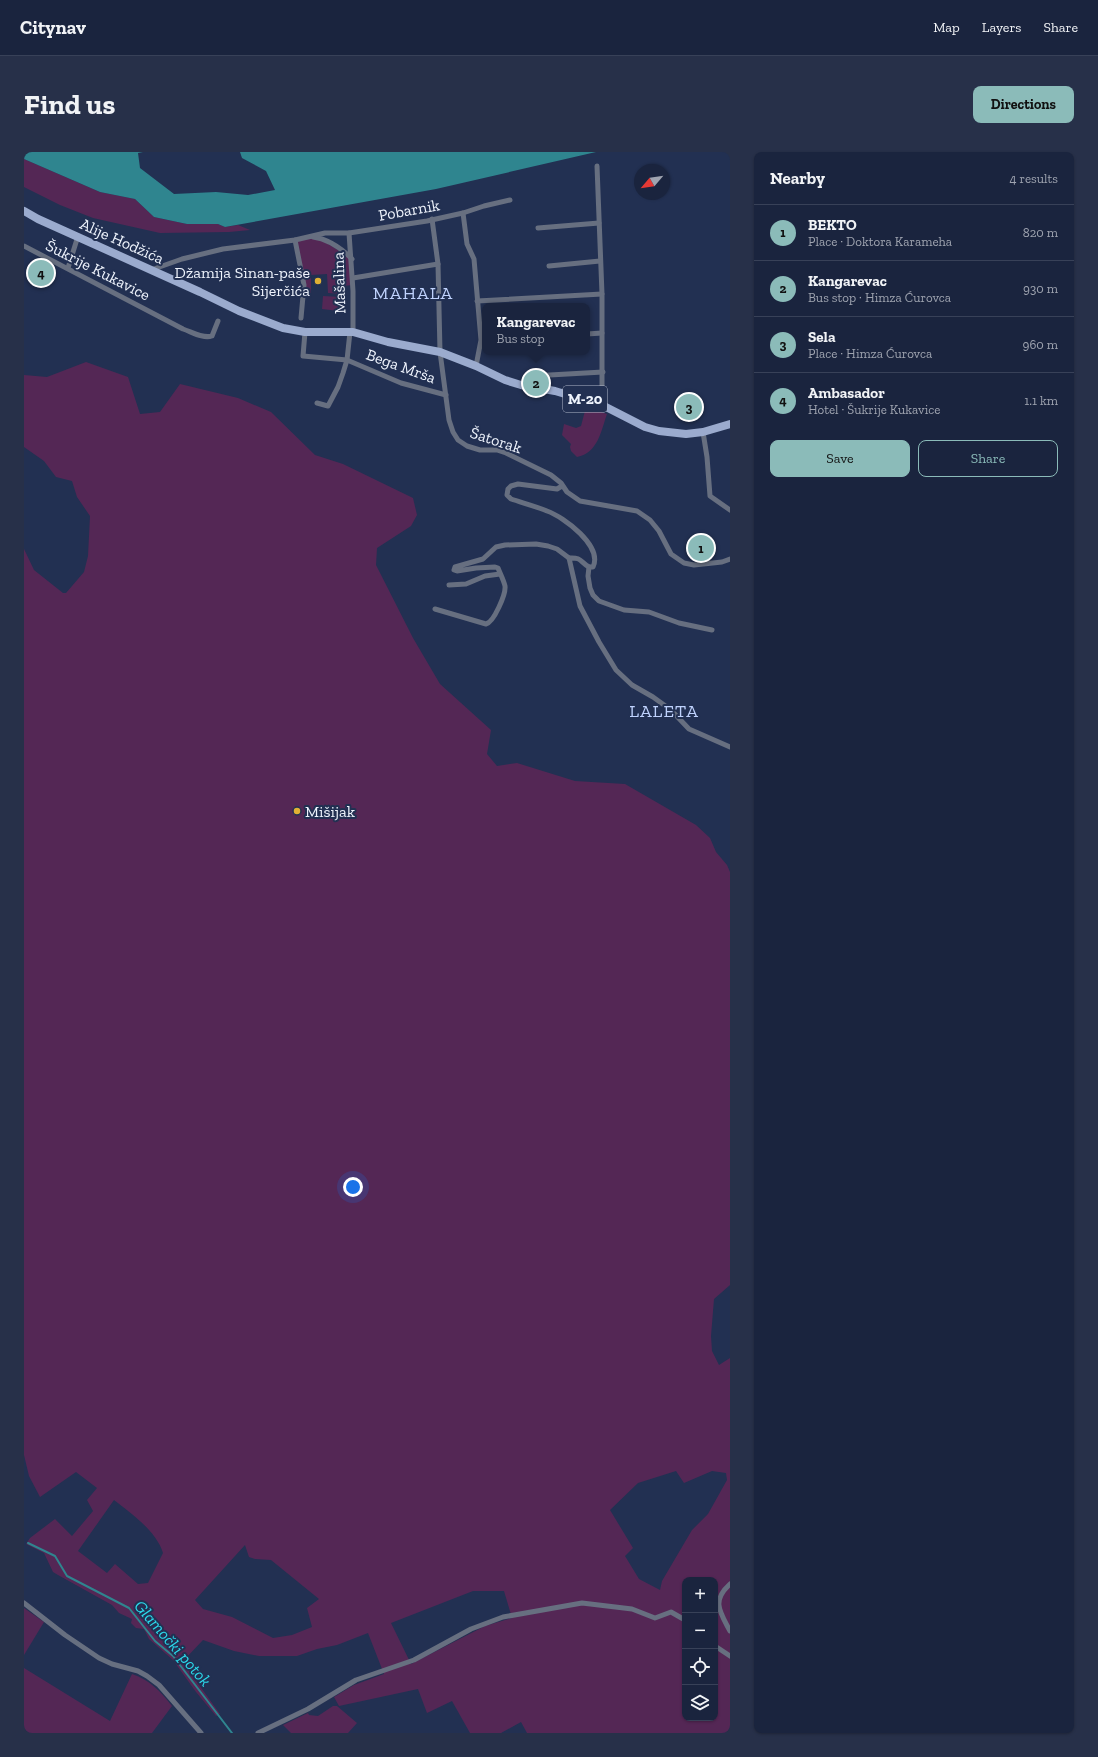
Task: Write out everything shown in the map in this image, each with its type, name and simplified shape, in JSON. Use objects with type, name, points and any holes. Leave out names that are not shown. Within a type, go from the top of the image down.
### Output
[{"type":"main road","name":"Alije Hodžića","points":[[24,211],[38,220],[78,236],[238,311],[283,328],[304,332],[352,332],[388,342],[440,352]]},
{"type":"main road","name":"M-20","points":[[440,352],[510,381],[555,391],[602,405],[645,427],[659,432],[686,434],[703,432],[730,424]]},
{"type":"street","points":[[597,166],[602,294],[602,405]]},
{"type":"street","name":"Pobarnik","points":[[151,270],[182,259],[223,249],[295,240],[325,233],[349,233],[463,214],[484,206],[510,200]]},
{"type":"street","points":[[463,214],[467,244],[474,259],[477,301],[482,334]]},
{"type":"street","name":"Šatorak","points":[[432,219],[438,264],[440,352],[449,420],[453,432],[458,440],[467,446],[480,450],[497,450],[506,453],[551,475],[566,492],[580,501],[637,511],[650,520],[659,531],[671,554],[684,563],[694,565],[722,562],[730,559]]},
{"type":"street","points":[[538,228],[599,223]]},
{"type":"street","name":"Mašalina","points":[[317,403],[328,406],[338,387],[347,360],[352,332],[353,278],[349,233]]},
{"type":"street","points":[[68,268],[78,236]]},
{"type":"street","name":"Pobarnik","points":[[310,237],[318,238],[336,246],[352,259]]},
{"type":"street","points":[[295,240],[304,285],[301,318]]},
{"type":"street","name":"Šukrije Kukavice","points":[[24,246],[166,320],[200,336],[212,336],[218,321]]},
{"type":"street","points":[[549,266],[600,261]]},
{"type":"street","points":[[353,278],[438,264]]},
{"type":"street","points":[[477,301],[602,294]]},
{"type":"street","name":"Bega Mrša","points":[[304,332],[303,356],[347,360],[402,383],[446,395]]},
{"type":"street","points":[[590,334],[602,333]]},
{"type":"street","points":[[476,366],[482,344]]},
{"type":"street","points":[[532,376],[603,372]]},
{"type":"street","points":[[703,432],[707,457],[710,496],[730,510]]},
{"type":"street","points":[[562,486],[557,489],[518,484],[511,486],[508,489],[507,495],[511,499],[548,511],[577,530],[592,549],[595,563],[593,566],[589,567]]},
{"type":"street","points":[[435,609],[489,624],[504,595],[504,584],[498,568],[495,566],[457,572],[454,570],[455,567],[483,559],[496,547],[505,545],[536,544],[557,549],[569,558],[580,606],[616,670],[632,685],[654,697],[671,710],[689,729],[730,747]]},
{"type":"street","points":[[569,558],[576,557],[581,559],[589,567]]},
{"type":"street","points":[[589,567],[588,576],[590,588],[593,595],[599,601],[624,610],[649,612],[679,623],[712,630]]},
{"type":"street","points":[[449,585],[466,584],[485,576],[500,574]]},
{"type":"street","points":[[730,1584],[719,1598],[719,1609],[730,1631]]},
{"type":"street","points":[[258,1733],[308,1709],[356,1680],[414,1660],[471,1629],[503,1618],[582,1602],[632,1609],[655,1618],[671,1612],[682,1618]]},
{"type":"street","points":[[24,1603],[90,1653],[112,1664],[138,1671],[147,1676],[159,1685],[201,1733]]},
{"type":"street","points":[[718,1648],[730,1656]]},
{"type":"shaded area","points":[[24,152],[143,152],[138,153],[140,168],[174,194],[216,192],[248,195],[275,190],[266,171],[242,158],[240,152],[596,152],[436,189],[225,227],[218,224],[187,224],[154,217],[135,199],[100,192],[24,159]]},
{"type":"shaded area","points":[[24,159],[100,192],[135,199],[154,217],[187,224],[218,224],[225,227],[238,225],[250,230],[229,232],[160,233],[93,218],[60,205],[24,187]]},
{"type":"shaded area","points":[[319,238],[352,259],[353,285],[342,286],[343,294],[328,293],[327,274],[311,275],[311,293],[304,293],[296,240]]},
{"type":"shaded area","points":[[323,296],[341,297],[339,311],[322,309]]},
{"type":"shaded area","points":[[86,362],[128,377],[140,414],[160,412],[180,384],[238,398],[271,412],[315,455],[343,464],[413,498],[417,515],[411,526],[377,548],[376,565],[413,638],[440,684],[491,730],[487,754],[497,766],[517,763],[575,781],[625,784],[696,825],[710,838],[716,852],[727,865],[730,872],[730,1285],[714,1299],[711,1336],[712,1351],[719,1365],[730,1358],[730,1733],[527,1733],[521,1722],[501,1733],[470,1733],[452,1701],[427,1713],[418,1689],[339,1706],[334,1697],[354,1685],[384,1674],[368,1633],[337,1645],[317,1649],[297,1656],[259,1656],[234,1651],[203,1640],[185,1659],[188,1662],[194,1678],[220,1714],[216,1716],[196,1692],[173,1660],[149,1639],[144,1629],[136,1628],[131,1623],[132,1619],[119,1613],[112,1605],[53,1572],[44,1553],[26,1544],[30,1538],[55,1519],[72,1536],[93,1511],[87,1500],[97,1488],[76,1472],[40,1497],[29,1476],[24,1455],[24,549],[34,570],[63,593],[66,593],[84,572],[88,556],[90,516],[77,497],[72,481],[56,477],[44,461],[24,447],[24,375],[47,377]],"holes":[[[676,1471],[684,1483],[712,1471],[726,1473],[727,1480],[708,1514],[692,1530],[662,1581],[660,1590],[639,1579],[625,1556],[633,1548],[610,1510],[638,1483]],[[114,1500],[143,1524],[160,1545],[163,1553],[148,1583],[138,1584],[115,1564],[107,1573],[78,1551]],[[245,1545],[249,1557],[271,1560],[319,1599],[307,1608],[312,1627],[292,1635],[273,1638],[232,1617],[203,1609],[195,1600]],[[473,1591],[504,1591],[512,1618],[485,1626],[411,1664],[391,1623]]]},
{"type":"shaded area","points":[[586,407],[607,414],[598,440],[594,446],[584,455],[577,457],[571,451],[571,444],[562,435],[564,424],[576,428],[581,426]]},
{"type":"shaded area","points":[[24,1608],[44,1622],[24,1655]]},
{"type":"shaded area","points":[[24,1668],[110,1721],[132,1674],[144,1679],[154,1687],[172,1706],[152,1733],[24,1733]]},
{"type":"shaded area","points":[[333,1706],[337,1706],[357,1723],[348,1733],[291,1733],[283,1725],[308,1713],[309,1715],[318,1716]]},
{"type":"waterway","name":"Glamočki potok","points":[[28,1543],[55,1556],[67,1576],[129,1608],[155,1641],[173,1656],[232,1733]]},
{"type":"place","name":"Ambasador","points":[[41,273]]},
{"type":"place","name":"Džamija Sinan-paše Sijerčića","points":[[318,281]]},
{"type":"place","name":"Kangarevac","points":[[536,383]]},
{"type":"place","name":"Sela","points":[[689,407]]},
{"type":"place","name":"BEKTO","points":[[701,548]]},
{"type":"place","name":"Mišijak","points":[[297,811]]},
{"type":"district","name":"MAHALA","points":[[413,293]]},
{"type":"district","name":"LALETA","points":[[664,711]]}]
